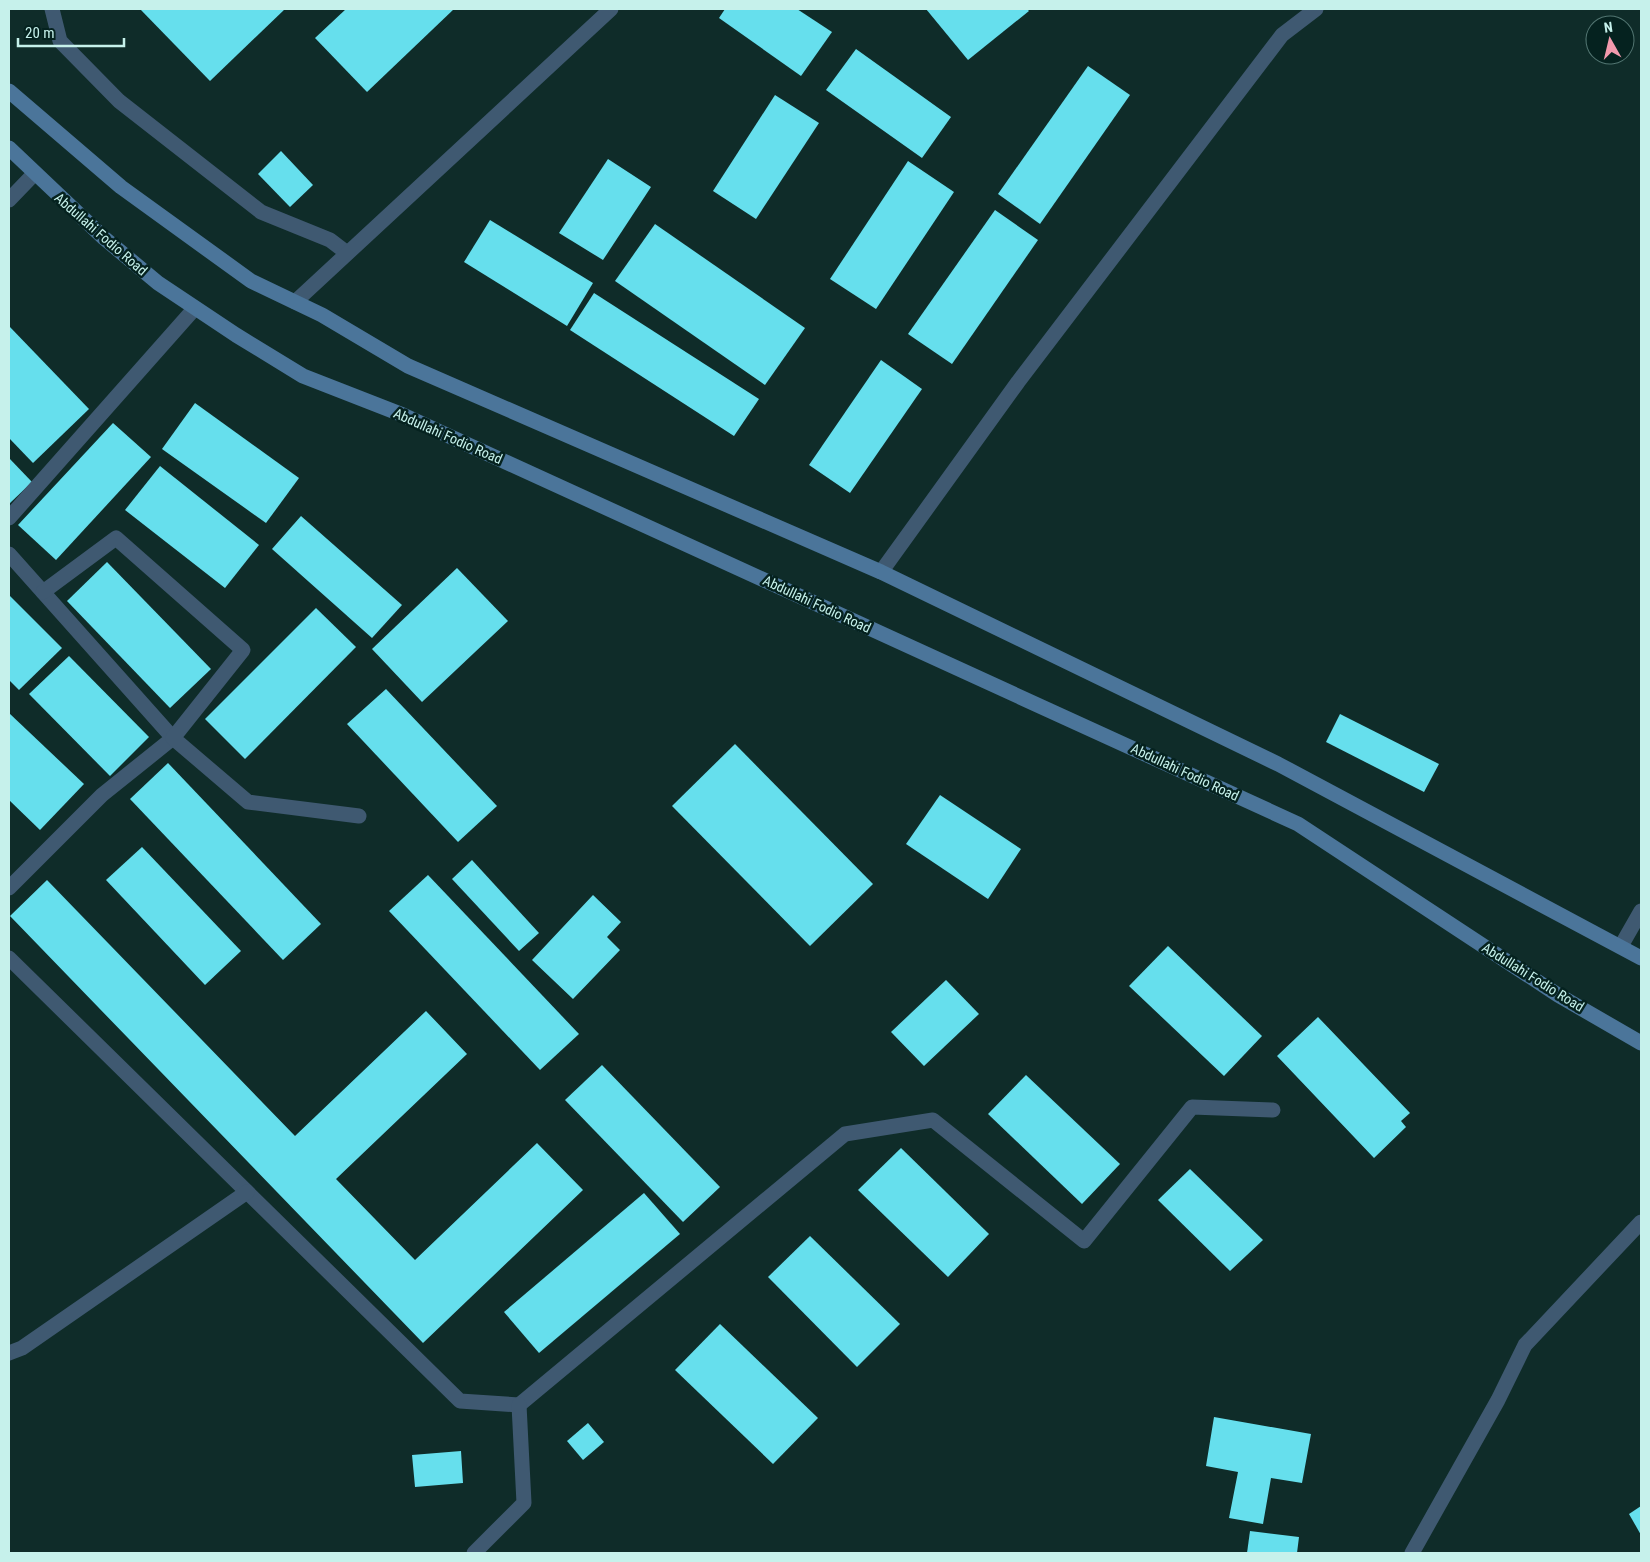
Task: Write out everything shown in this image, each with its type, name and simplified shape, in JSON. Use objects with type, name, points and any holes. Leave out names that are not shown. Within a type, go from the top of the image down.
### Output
[{"type":"main road","points":[[9,91],[121,187],[251,280],[322,315],[408,366],[881,572],[1278,764],[1622,946],[1641,958]]},
{"type":"main road","name":"Abdullahi Fodio Road","points":[[9,148],[34,174],[104,238],[158,284],[303,376],[403,415],[1298,824],[1558,995],[1641,1043]]},
{"type":"street","points":[[52,9],[60,41],[119,101],[261,212],[330,240],[347,253]]},
{"type":"street","points":[[295,302],[610,9]]},
{"type":"street","points":[[881,572],[1018,382],[1282,36],[1316,9]]},
{"type":"street","points":[[9,200],[34,174]]},
{"type":"street","points":[[9,518],[195,308]]},
{"type":"street","points":[[9,888],[102,795],[173,738],[243,650],[116,538],[43,592]]},
{"type":"street","points":[[9,554],[173,738],[248,802],[359,816]]},
{"type":"street","points":[[1622,946],[1641,911]]},
{"type":"street","points":[[9,958],[460,1401],[518,1405],[845,1134],[933,1120],[1084,1240],[1192,1107],[1273,1110]]},
{"type":"street","points":[[9,1353],[22,1348],[247,1192]]},
{"type":"street","points":[[1412,1553],[1498,1400],[1525,1345],[1641,1222]]},
{"type":"street","points":[[474,1553],[524,1503],[518,1405]]},
{"type":"building","points":[[140,9],[285,9],[210,81]]},
{"type":"building","points":[[346,9],[454,9],[367,92],[315,38]]},
{"type":"building","points":[[725,9],[797,9],[832,32],[801,76],[719,18]]},
{"type":"building","points":[[926,9],[1027,9],[1029,11],[968,60]]},
{"type":"building","points":[[856,49],[951,117],[922,158],[826,90]]},
{"type":"building","points":[[1088,66],[1130,95],[1040,224],[998,194]]},
{"type":"building","points":[[775,95],[819,123],[756,219],[713,191]]},
{"type":"building","points":[[281,151],[313,185],[290,207],[258,174]]},
{"type":"building","points":[[608,159],[651,187],[603,260],[559,233]]},
{"type":"building","points":[[908,161],[954,192],[876,309],[830,279]]},
{"type":"building","points":[[995,210],[1038,240],[952,364],[908,334]]},
{"type":"building","points":[[490,220],[593,283],[567,326],[464,262]]},
{"type":"building","points":[[655,224],[805,328],[765,385],[615,281]]},
{"type":"building","points":[[594,293],[759,399],[734,436],[570,330]]},
{"type":"building","points":[[9,326],[89,409],[33,463],[9,438]]},
{"type":"building","points":[[881,360],[922,389],[850,493],[809,465]]},
{"type":"building","points":[[195,403],[299,478],[266,523],[162,449]]},
{"type":"building","points":[[113,423],[151,457],[56,560],[18,525]]},
{"type":"building","points":[[9,458],[32,482],[9,504]]},
{"type":"building","points":[[160,466],[259,545],[225,588],[125,510]]},
{"type":"building","points":[[301,516],[402,605],[372,638],[272,549]]},
{"type":"building","points":[[107,562],[211,669],[170,708],[67,601]]},
{"type":"building","points":[[457,568],[508,621],[422,702],[372,649]]},
{"type":"building","points":[[9,595],[62,648],[19,690],[9,680]]},
{"type":"building","points":[[316,608],[356,647],[245,759],[205,719]]},
{"type":"building","points":[[69,656],[149,737],[110,776],[29,694]]},
{"type":"building","points":[[386,689],[497,806],[458,842],[347,724]]},
{"type":"building","points":[[9,713],[84,784],[40,830],[9,800]]},
{"type":"building","points":[[1340,714],[1439,764],[1424,792],[1326,742]]},
{"type":"building","points":[[735,744],[873,884],[810,946],[672,806]]},
{"type":"building","points":[[168,763],[321,924],[283,960],[130,799]]},
{"type":"building","points":[[940,795],[1021,849],[988,899],[906,844]]},
{"type":"building","points":[[142,847],[241,951],[205,985],[106,880]]},
{"type":"building","points":[[472,860],[539,933],[519,951],[452,879]]},
{"type":"building","points":[[428,875],[579,1034],[540,1070],[389,911]]},
{"type":"building","points":[[47,880],[295,1136],[426,1011],[467,1054],[336,1179],[415,1260],[537,1143],[583,1190],[423,1343],[10,916]]},
{"type":"building","points":[[593,895],[621,922],[607,937],[620,950],[573,999],[532,960]]},
{"type":"building","points":[[1168,946],[1262,1036],[1224,1076],[1129,986]]},
{"type":"building","points":[[946,980],[979,1014],[924,1066],[891,1032]]},
{"type":"building","points":[[1318,1017],[1410,1113],[1401,1121],[1406,1127],[1374,1158],[1277,1056]]},
{"type":"building","points":[[602,1065],[720,1187],[683,1222],[565,1100]]},
{"type":"building","points":[[1026,1075],[1120,1164],[1082,1204],[988,1114]]},
{"type":"building","points":[[901,1148],[989,1234],[948,1277],[858,1190]]},
{"type":"building","points":[[1190,1169],[1263,1240],[1230,1271],[1158,1200]]},
{"type":"building","points":[[644,1193],[680,1234],[539,1353],[504,1312]]},
{"type":"building","points":[[810,1236],[900,1324],[857,1367],[768,1277]]},
{"type":"building","points":[[720,1324],[818,1418],[773,1464],[675,1370]]},
{"type":"building","points":[[1214,1417],[1311,1434],[1302,1483],[1271,1478],[1263,1524],[1229,1518],[1238,1472],[1206,1466]]},
{"type":"building","points":[[588,1423],[604,1442],[583,1460],[567,1441]]},
{"type":"building","points":[[461,1451],[463,1483],[415,1487],[412,1455]]},
{"type":"building","points":[[1641,1506],[1641,1535],[1629,1514]]},
{"type":"building","points":[[1250,1531],[1299,1537],[1297,1553],[1247,1553]]}]
